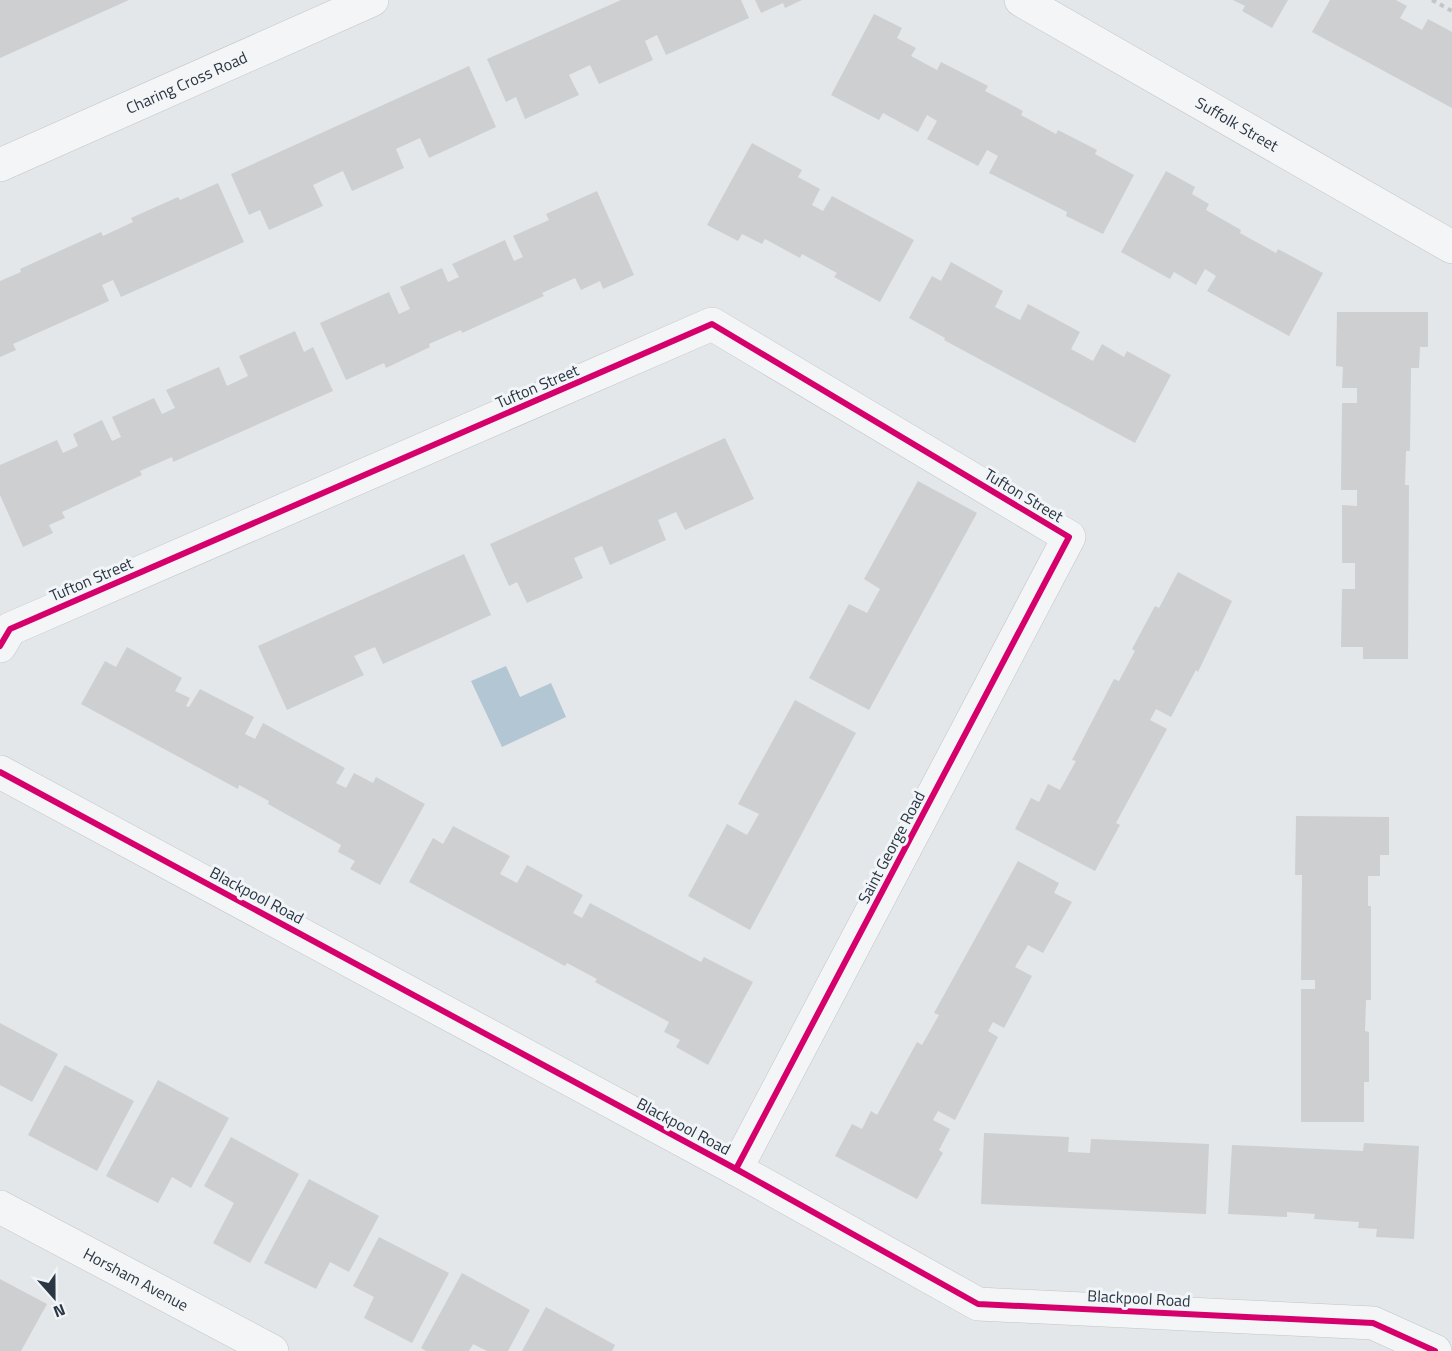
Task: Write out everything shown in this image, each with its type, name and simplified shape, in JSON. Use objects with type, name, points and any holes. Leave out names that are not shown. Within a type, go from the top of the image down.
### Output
[{"type":"street","name":"Charing Cross Road","points":[[0,165],[372,0]]},
{"type":"street","name":"Suffolk Street","points":[[1021,0],[1452,247]]},
{"type":"street","name":"Tufton Street","points":[[0,646],[10,629],[712,324],[1069,537]]},
{"type":"street","name":"Saint George Road","points":[[736,1169],[1069,537]]},
{"type":"street","name":"Blackpool Road","points":[[0,772],[736,1169],[978,1304],[1373,1323],[1435,1351]]},
{"type":"street","name":"Horsham Avenue","points":[[0,1207],[272,1351]]},
{"type":"path","points":[[1432,0],[1452,12]]},
{"type":"water","points":[[506,666],[520,697],[551,683],[566,717],[502,747],[471,681]]},
{"type":"building","points":[[0,0],[129,0],[0,58]]},
{"type":"building","points":[[621,0],[741,0],[749,18],[666,55],[657,35],[645,41],[653,60],[599,84],[590,65],[569,75],[579,95],[525,119],[516,97],[506,102],[487,59]]},
{"type":"building","points":[[755,0],[802,0],[785,8],[783,3],[761,13]]},
{"type":"building","points":[[1233,0],[1288,0],[1272,28],[1242,11],[1245,6]]},
{"type":"building","points":[[1330,0],[1396,0],[1407,6],[1400,18],[1422,30],[1428,19],[1452,32],[1452,108],[1312,32]]},
{"type":"building","points":[[874,14],[902,28],[897,38],[916,48],[911,56],[937,70],[941,62],[988,86],[985,91],[1023,111],[1021,115],[1056,134],[1058,130],[1097,150],[1095,154],[1134,175],[1103,234],[1066,216],[1067,212],[989,173],[998,156],[987,150],[978,166],[927,139],[937,121],[927,115],[918,132],[883,113],[879,120],[831,95]]},
{"type":"building","points":[[469,66],[496,127],[429,158],[420,138],[396,149],[404,168],[352,191],[343,171],[313,185],[323,206],[269,230],[260,210],[249,215],[231,174]]},
{"type":"building","points":[[752,143],[802,170],[798,177],[820,189],[812,205],[823,211],[832,196],[914,240],[880,302],[834,277],[837,273],[802,254],[800,258],[765,239],[762,244],[742,234],[738,241],[707,225]]},
{"type":"building","points":[[1166,171],[1195,187],[1192,194],[1209,204],[1206,210],[1241,230],[1240,233],[1276,253],[1278,249],[1323,273],[1289,336],[1207,291],[1216,276],[1205,269],[1196,285],[1174,272],[1170,279],[1121,252]]},
{"type":"building","points":[[218,183],[244,242],[121,297],[113,280],[102,285],[109,301],[13,344],[16,350],[0,357],[0,281],[21,272],[20,269],[101,232],[103,236],[133,222],[131,218],[178,197],[180,200]]},
{"type":"building","points":[[597,191],[634,275],[603,289],[600,281],[581,290],[575,278],[542,293],[544,296],[462,333],[461,330],[429,344],[430,347],[386,368],[384,363],[346,380],[320,323],[389,292],[399,314],[410,309],[400,287],[442,268],[448,282],[459,277],[452,264],[505,240],[514,261],[523,257],[513,236],[549,220],[546,214]]},
{"type":"building","points":[[951,262],[1003,291],[995,307],[1020,320],[1028,304],[1080,332],[1071,349],[1093,361],[1102,344],[1124,357],[1127,351],[1171,375],[1135,443],[944,340],[945,338],[909,318],[932,276],[941,281]]},
{"type":"building","points":[[1337,312],[1428,312],[1428,347],[1420,347],[1419,368],[1411,368],[1410,451],[1406,451],[1405,485],[1409,485],[1408,659],[1363,659],[1363,647],[1341,647],[1342,589],[1355,589],[1355,563],[1342,563],[1342,505],[1357,506],[1357,490],[1341,490],[1342,403],[1357,403],[1357,388],[1342,388],[1343,367],[1336,366]]},
{"type":"building","points":[[295,331],[304,352],[313,347],[333,391],[173,462],[172,457],[140,471],[142,475],[62,512],[65,518],[49,525],[53,533],[23,547],[0,495],[0,465],[57,440],[63,453],[78,446],[73,434],[102,420],[112,441],[121,437],[112,417],[154,398],[162,414],[175,408],[166,390],[219,367],[227,386],[248,376],[239,356]]},
{"type":"building","points":[[725,438],[754,499],[685,530],[676,512],[658,520],[666,540],[610,565],[602,546],[574,558],[583,578],[527,603],[517,582],[509,586],[490,544]]},
{"type":"building","points":[[918,481],[977,513],[869,710],[809,678],[849,604],[867,613],[880,589],[864,579]]},
{"type":"building","points":[[464,554],[491,615],[383,664],[375,647],[354,656],[364,675],[287,710],[258,646]]},
{"type":"building","points":[[1178,572],[1232,601],[1198,672],[1196,670],[1171,717],[1156,709],[1150,720],[1167,729],[1116,823],[1120,825],[1095,871],[1015,829],[1031,798],[1039,802],[1048,784],[1060,790],[1076,761],[1072,760],[1114,679],[1119,681],[1135,651],[1132,649],[1155,606],[1159,608]]},
{"type":"building","points":[[127,647],[182,678],[175,691],[190,698],[186,706],[189,707],[200,689],[254,717],[245,734],[255,739],[263,723],[345,768],[336,783],[346,788],[354,773],[373,783],[376,777],[425,804],[380,885],[350,869],[355,861],[338,852],[341,845],[268,804],[269,801],[239,785],[238,789],[81,704],[105,661],[116,667]]},
{"type":"building","points":[[795,700],[856,733],[750,930],[688,896],[727,824],[747,835],[759,814],[738,804]]},
{"type":"building","points":[[1296,816],[1389,817],[1389,855],[1380,855],[1380,876],[1368,876],[1368,906],[1371,906],[1371,1000],[1366,1000],[1365,1031],[1369,1032],[1369,1082],[1364,1082],[1364,1122],[1301,1122],[1301,989],[1315,989],[1315,980],[1301,980],[1302,875],[1295,875]]},
{"type":"building","points":[[453,826],[510,856],[500,874],[517,883],[527,865],[583,895],[573,913],[582,918],[590,903],[701,962],[704,957],[753,982],[708,1065],[676,1047],[680,1040],[664,1032],[669,1022],[595,982],[597,979],[567,963],[565,966],[409,882],[433,838],[443,844]]},
{"type":"building","points":[[1018,861],[1059,883],[1054,893],[1072,902],[1043,953],[1028,945],[1015,967],[1032,976],[1004,1028],[993,1022],[988,1031],[998,1037],[955,1120],[938,1111],[933,1120],[950,1129],[939,1150],[943,1153],[917,1199],[835,1156],[852,1124],[862,1129],[871,1111],[877,1115],[917,1042],[922,1045],[939,1015],[934,1013]]},
{"type":"building","points":[[0,1023],[58,1054],[32,1102],[0,1085]]},
{"type":"building","points":[[65,1065],[134,1101],[97,1171],[28,1135]]},
{"type":"building","points":[[158,1080],[229,1118],[191,1188],[172,1177],[158,1203],[106,1176]]},
{"type":"building","points":[[984,1133],[1069,1137],[1068,1152],[1090,1153],[1091,1139],[1209,1144],[1206,1214],[981,1204]]},
{"type":"building","points":[[231,1137],[299,1174],[250,1263],[213,1243],[234,1203],[204,1186]]},
{"type":"building","points":[[1364,1143],[1419,1146],[1414,1239],[1376,1237],[1377,1229],[1358,1228],[1359,1222],[1314,1219],[1315,1214],[1287,1212],[1287,1217],[1228,1214],[1232,1145],[1363,1151]]},
{"type":"building","points":[[309,1179],[379,1216],[349,1272],[330,1262],[316,1289],[264,1263]]},
{"type":"building","points":[[379,1237],[449,1273],[412,1343],[364,1318],[374,1297],[353,1286]]},
{"type":"building","points":[[462,1273],[530,1310],[508,1351],[487,1351],[473,1344],[469,1351],[426,1351],[421,1348]]},
{"type":"building","points":[[0,1279],[47,1304],[21,1351],[0,1351]]},
{"type":"building","points":[[546,1307],[615,1345],[612,1351],[522,1351]]},
{"type":"cycle path","points":[[0,646],[10,629],[712,324],[1069,537],[736,1169]]},
{"type":"cycle path","points":[[0,772],[736,1169],[978,1304],[1373,1323],[1435,1351]]}]
